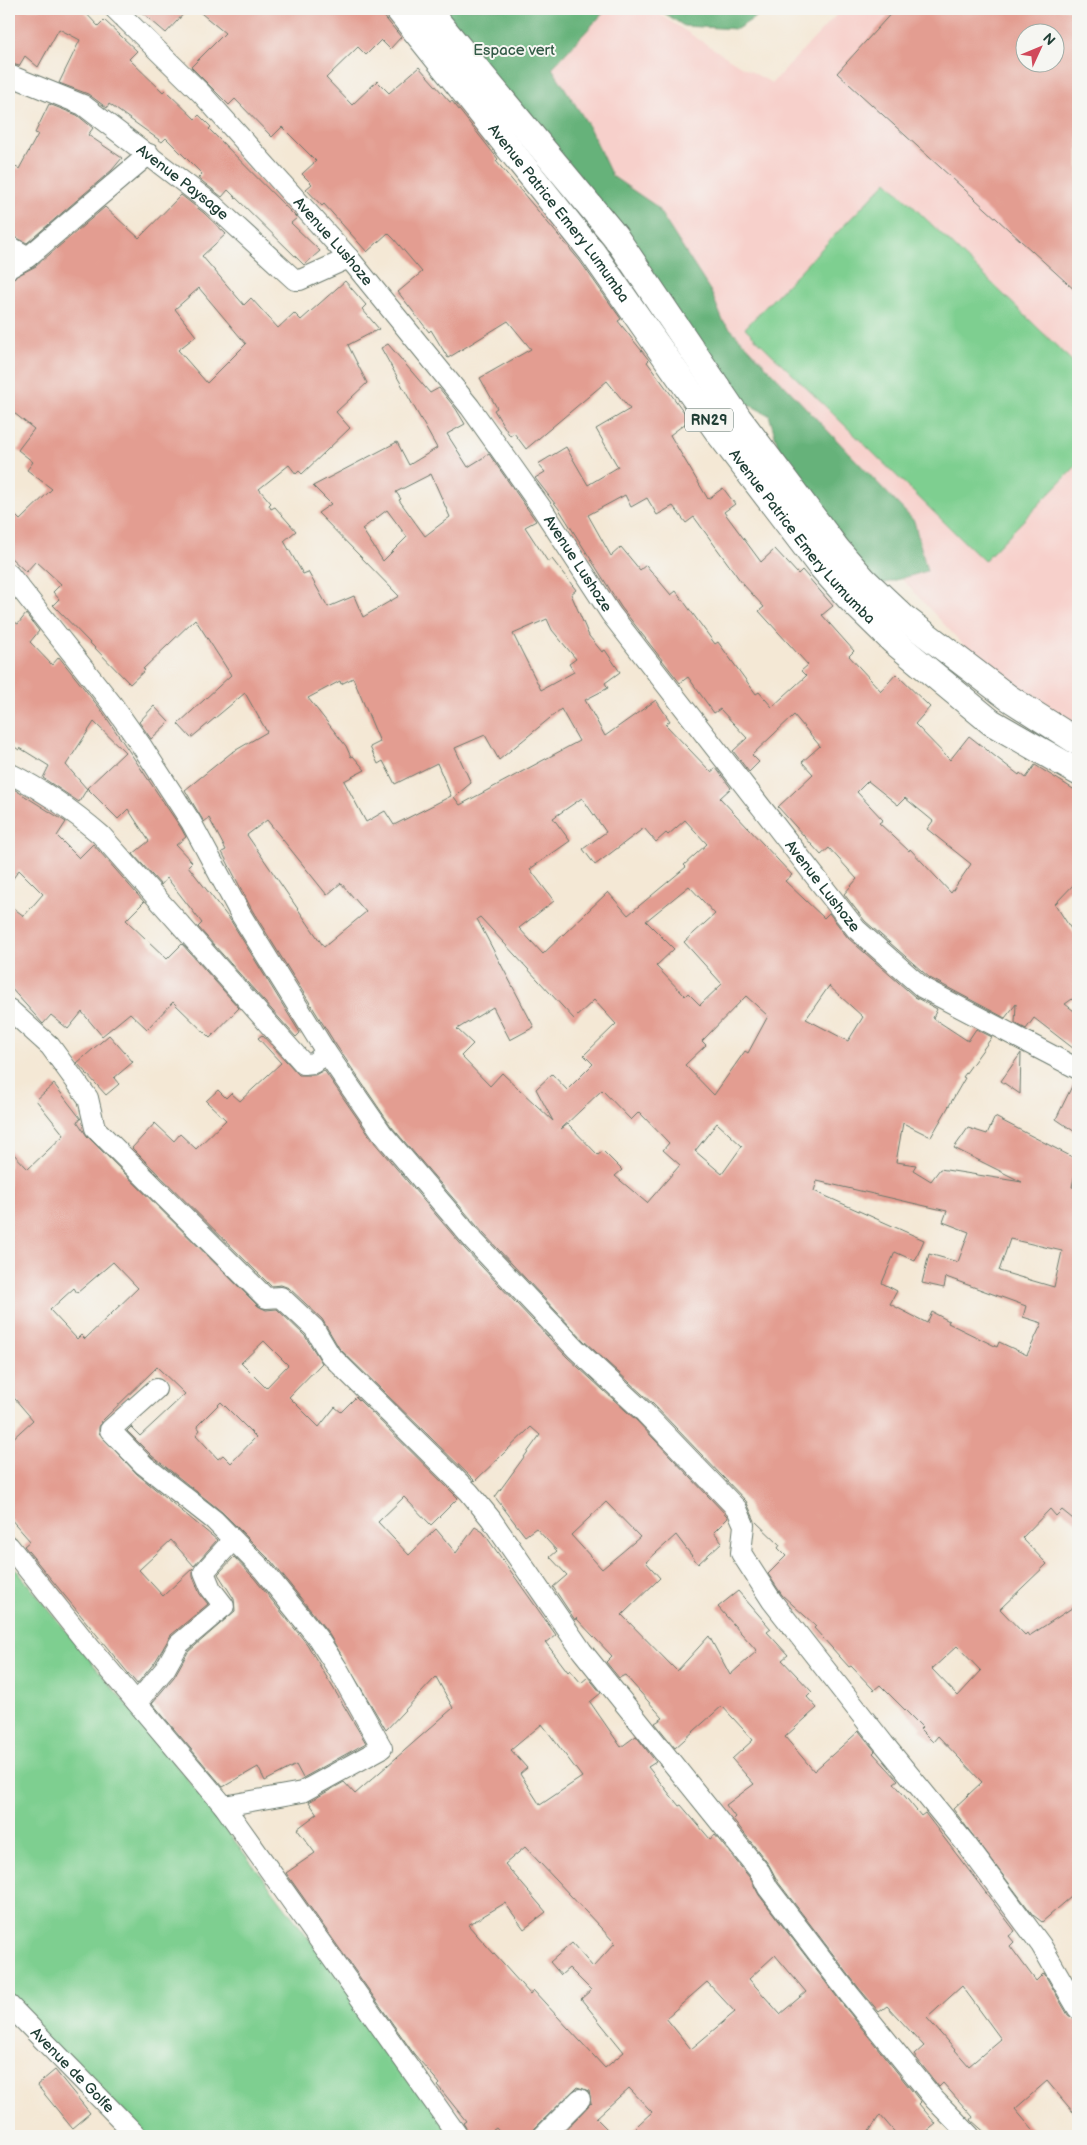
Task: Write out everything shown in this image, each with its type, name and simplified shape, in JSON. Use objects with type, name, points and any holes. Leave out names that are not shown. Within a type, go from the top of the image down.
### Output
[{"type":"main road","name":"Avenue Patrice Emery Lumumba","points":[[398,9],[592,252],[718,432],[818,563],[849,598],[893,641],[991,722],[1078,772]]},
{"type":"main road","name":"Avenue Patrice Emery Lumumba","points":[[427,9],[615,236],[739,419],[837,549],[864,580],[903,617],[1008,698],[1078,742]]},
{"type":"main road","points":[[592,252],[615,236]]},
{"type":"main road","points":[[991,722],[1008,698]]},
{"type":"street","name":"Avenue Lushoze","points":[[115,9],[201,93],[349,258],[470,406],[543,510],[611,614],[856,930],[923,988],[1078,1069]]},
{"type":"street","name":"Avenue Paysage","points":[[9,74],[83,105],[212,204],[295,280],[300,280],[349,258]]},
{"type":"street","points":[[9,268],[28,257],[149,154]]},
{"type":"street","points":[[9,246],[28,257]]},
{"type":"street","points":[[9,574],[112,704],[141,744],[191,822],[241,915],[326,1052],[382,1133],[474,1241],[576,1349],[645,1413],[737,1509],[744,1524],[741,1553],[767,1593],[884,1744],[966,1844],[1041,1945],[1078,2009]]},
{"type":"street","points":[[9,773],[35,786],[71,809],[100,835],[304,1064],[314,1063],[326,1052]]},
{"type":"street","points":[[9,1009],[50,1046],[88,1098],[95,1128],[266,1298],[281,1297],[314,1328],[330,1356],[469,1492],[491,1519],[582,1651],[760,1872],[768,1888],[849,1994],[934,2099],[970,2136]]},
{"type":"street","points":[[156,1389],[110,1430],[144,1465],[214,1520],[232,1541],[263,1570],[317,1637],[339,1671],[382,1748],[302,1792],[224,1806]]},
{"type":"street","points":[[137,1702],[166,1668],[179,1644],[224,1606],[210,1589],[204,1572],[232,1541]]},
{"type":"street","points":[[9,1546],[224,1806],[458,2136]]},
{"type":"street","name":"Avenue de Golfe","points":[[9,2005],[137,2136]]},
{"type":"street","points":[[543,2136],[580,2099]]},
{"type":"shaded area","points":[[594,9],[651,9],[739,65],[772,83],[842,9],[1078,9],[1078,732],[1001,685],[878,554],[521,78]]},
{"type":"green space","name":"Espace vert","points":[[426,9],[607,9],[552,68],[587,123],[612,176],[656,206],[711,292],[723,321],[914,521],[927,571],[872,587],[790,487],[769,415],[717,388]]},
{"type":"green space","points":[[658,9],[768,9],[737,29],[684,26]]},
{"type":"green space","points":[[887,181],[1078,367],[1078,464],[984,561],[745,328]]},
{"type":"green space","points":[[9,1561],[193,1786],[459,2136],[145,2136],[9,2016]]},
{"type":"building","points":[[9,9],[82,9],[98,26],[104,20],[137,51],[129,59],[163,92],[165,90],[195,119],[199,115],[211,127],[209,129],[297,218],[291,223],[320,251],[304,265],[228,190],[222,197],[198,178],[202,174],[166,138],[162,142],[109,104],[107,108],[88,94],[59,83],[80,40],[59,29],[38,67],[25,56],[19,66],[9,63]]},
{"type":"building","points":[[138,9],[188,9],[166,33]]},
{"type":"building","points":[[196,9],[378,9],[401,37],[390,49],[381,40],[366,55],[358,47],[326,78],[352,105],[377,81],[389,93],[419,67],[450,102],[452,101],[498,159],[496,161],[580,261],[621,319],[618,321],[649,360],[647,362],[690,420],[670,435],[708,499],[723,488],[735,504],[724,512],[761,562],[775,549],[798,574],[802,570],[833,606],[822,615],[854,651],[849,656],[881,691],[896,674],[930,707],[915,724],[950,760],[969,736],[1019,775],[1020,773],[1026,778],[1035,765],[1078,792],[1078,880],[1055,904],[1078,940],[1078,995],[1065,1004],[1078,1014],[1078,1052],[1034,1018],[1026,1029],[1015,1023],[1016,1004],[1005,1018],[930,978],[865,921],[844,894],[857,879],[829,848],[821,855],[778,807],[813,774],[802,762],[820,746],[794,715],[752,755],[759,762],[749,772],[733,751],[747,738],[720,709],[714,713],[688,677],[680,683],[621,607],[559,509],[535,478],[545,472],[538,464],[566,447],[588,485],[618,467],[596,429],[630,409],[607,381],[526,449],[514,433],[510,436],[494,410],[497,408],[480,378],[531,349],[508,321],[448,358],[431,330],[429,332],[398,292],[422,272],[394,239],[388,233],[367,252],[324,204],[322,206],[306,189],[312,184],[302,174],[316,161],[282,127],[272,137],[235,99],[229,105],[191,67],[225,33]],"holes":[[[625,495],[631,507],[647,498],[657,515],[673,506],[686,523],[694,517],[742,583],[764,607],[759,611],[808,665],[801,671],[806,676],[772,707],[759,692],[756,694],[718,642],[715,644],[676,591],[671,595],[646,565],[640,570],[621,547],[611,556],[588,515]],[[868,781],[898,805],[905,798],[933,821],[927,829],[971,864],[951,893],[910,849],[909,851],[879,823],[883,820],[857,792]]]},
{"type":"building","points":[[895,9],[1078,9],[1078,293],[837,73]]},
{"type":"building","points":[[49,104],[77,115],[93,128],[88,135],[122,158],[112,170],[27,243],[9,234],[9,163],[19,169],[38,134],[35,133]]},
{"type":"building","points":[[181,195],[226,234],[202,256],[244,305],[251,298],[278,328],[294,313],[301,320],[345,281],[366,305],[362,309],[379,329],[348,345],[367,383],[336,412],[350,428],[302,474],[299,471],[296,474],[289,465],[259,489],[271,503],[269,505],[271,509],[275,507],[296,531],[284,541],[303,574],[308,572],[328,607],[354,596],[363,617],[399,596],[318,513],[331,504],[313,486],[397,442],[409,465],[437,448],[381,348],[388,344],[430,393],[439,388],[456,409],[465,424],[447,434],[468,467],[489,454],[536,521],[525,527],[548,562],[552,559],[576,590],[571,594],[589,636],[602,652],[605,650],[620,672],[605,683],[608,688],[585,700],[605,736],[656,700],[670,721],[665,724],[711,772],[716,768],[731,788],[720,798],[792,875],[785,881],[824,918],[829,913],[848,938],[915,997],[937,1009],[933,1018],[968,1041],[976,1029],[992,1037],[963,1077],[965,1078],[931,1137],[903,1123],[896,1162],[916,1165],[913,1170],[931,1181],[940,1169],[1022,1182],[954,1148],[968,1128],[987,1134],[995,1117],[1078,1160],[1072,1187],[1078,1188],[1078,1523],[1062,1510],[1056,1516],[1050,1509],[1022,1538],[1047,1564],[1000,1609],[1025,1635],[1027,1633],[1029,1636],[1078,1604],[1078,1891],[1042,1922],[1033,1915],[953,1809],[982,1782],[938,1736],[933,1742],[920,1729],[922,1727],[880,1685],[874,1690],[851,1666],[849,1667],[814,1628],[816,1626],[782,1595],[768,1574],[786,1556],[778,1548],[780,1545],[755,1521],[746,1501],[653,1404],[584,1341],[483,1233],[391,1126],[336,1045],[252,910],[222,852],[226,850],[209,818],[204,822],[185,790],[231,753],[267,732],[245,693],[191,738],[178,724],[231,675],[195,619],[130,684],[53,605],[59,599],[53,592],[61,584],[36,561],[26,572],[9,556],[9,509],[20,520],[52,489],[27,470],[33,462],[18,450],[34,429],[9,409],[9,280],[36,266],[105,207],[139,238]],"holes":[[[199,288],[246,344],[207,383],[178,350],[196,336],[175,309]],[[431,474],[450,517],[425,536],[399,500],[401,499],[396,492]],[[387,510],[407,537],[383,561],[362,529]],[[547,619],[552,630],[576,659],[569,664],[574,672],[541,690],[513,634]],[[353,678],[380,742],[370,747],[378,764],[383,761],[395,784],[437,763],[451,796],[394,825],[385,811],[366,822],[344,781],[365,770],[353,756],[351,757],[346,746],[308,698],[340,681],[341,684]],[[561,709],[579,741],[460,805],[454,797],[471,783],[455,748],[485,735],[499,760]],[[582,798],[606,832],[583,849],[595,865],[644,828],[656,842],[666,833],[668,835],[685,820],[707,844],[684,865],[686,867],[628,915],[608,892],[543,954],[519,928],[554,901],[530,869],[570,841],[553,818]],[[267,820],[327,895],[341,883],[366,912],[324,947],[247,835]],[[689,886],[715,914],[684,942],[722,984],[700,1005],[688,993],[685,996],[656,966],[674,949],[646,921]],[[480,917],[574,1019],[594,1000],[616,1024],[584,1055],[593,1064],[567,1090],[552,1074],[536,1089],[553,1121],[502,1073],[490,1086],[461,1056],[473,1044],[457,1029],[493,1007],[510,1040],[534,1027],[477,919]],[[829,986],[863,1017],[848,1041],[806,1019]],[[746,996],[768,1016],[748,1053],[745,1051],[714,1095],[685,1065],[706,1045],[702,1041]],[[602,1090],[631,1120],[639,1112],[669,1143],[663,1150],[680,1165],[647,1203],[615,1176],[622,1170],[603,1151],[598,1155],[568,1124],[561,1129]],[[717,1123],[742,1146],[722,1174],[695,1151]],[[817,1181],[947,1211],[943,1222],[969,1232],[958,1262],[929,1254],[922,1283],[944,1288],[946,1277],[1026,1306],[1023,1317],[1042,1323],[1027,1355],[999,1342],[997,1347],[948,1323],[949,1321],[932,1312],[927,1323],[890,1304],[897,1291],[882,1283],[895,1252],[915,1261],[924,1240],[814,1191]],[[1010,1239],[1062,1251],[1054,1287],[999,1271]],[[957,1646],[981,1671],[958,1696],[932,1669]]]},
{"type":"building","points":[[26,614],[39,631],[30,642],[52,665],[59,657],[102,711],[181,828],[186,837],[176,845],[192,862],[188,866],[231,921],[300,1033],[296,1037],[198,927],[202,923],[167,878],[161,885],[133,854],[149,841],[128,809],[118,819],[87,788],[125,752],[94,722],[66,765],[87,789],[79,802],[43,778],[49,766],[9,743],[9,619],[18,624]]},
{"type":"building","points":[[154,706],[169,722],[151,739],[139,722]]},
{"type":"building","points":[[9,786],[66,822],[57,836],[79,858],[93,844],[144,902],[126,920],[167,959],[182,944],[239,1008],[210,1038],[173,1002],[147,1029],[130,1013],[102,1036],[82,1012],[68,1029],[51,1015],[43,1024],[9,986],[9,905],[24,916],[43,894],[19,870],[9,884]]},
{"type":"building","points":[[109,1035],[133,1062],[114,1078],[119,1084],[106,1095],[77,1063]]},
{"type":"building","points":[[262,1035],[299,1075],[315,1075],[324,1070],[373,1141],[465,1249],[567,1357],[637,1421],[727,1516],[728,1518],[714,1532],[722,1542],[698,1564],[676,1535],[646,1562],[660,1578],[622,1615],[677,1671],[709,1636],[730,1675],[757,1651],[718,1607],[738,1591],[771,1629],[767,1632],[788,1655],[782,1660],[812,1692],[807,1697],[817,1708],[785,1737],[814,1771],[859,1731],[875,1751],[873,1753],[898,1780],[894,1783],[921,1816],[925,1813],[1015,1931],[1009,1936],[1014,1942],[1010,1946],[1036,1981],[1044,1973],[1068,2015],[1078,2021],[1078,2118],[1047,2081],[1015,2109],[1038,2136],[989,2136],[971,2120],[973,2117],[943,2083],[939,2087],[914,2055],[924,2046],[887,2006],[879,2012],[858,1987],[778,1882],[769,1865],[733,1819],[735,1817],[726,1805],[754,1784],[732,1759],[753,1740],[722,1706],[675,1748],[655,1723],[663,1718],[625,1675],[619,1678],[606,1662],[612,1656],[576,1618],[575,1620],[553,1587],[567,1575],[550,1557],[557,1551],[536,1528],[525,1536],[495,1497],[540,1435],[531,1427],[475,1481],[339,1348],[322,1319],[289,1288],[281,1285],[271,1286],[132,1148],[155,1123],[174,1141],[180,1134],[196,1149],[226,1120],[206,1101],[218,1090],[226,1098],[231,1093],[240,1101],[281,1063],[258,1038]],"holes":[[[606,1502],[640,1537],[602,1569],[571,1535]],[[962,1986],[1001,2039],[969,2066],[927,2018]]]},
{"type":"building","points":[[1021,1053],[1020,1094],[1001,1081]]},
{"type":"building","points":[[1075,1080],[1078,1081],[1078,1134],[1056,1119]]},
{"type":"building","points":[[54,1084],[81,1119],[77,1121],[87,1136],[258,1306],[266,1310],[277,1309],[305,1336],[322,1363],[289,1397],[319,1427],[335,1407],[341,1412],[356,1397],[458,1498],[431,1525],[404,1497],[378,1522],[409,1555],[436,1529],[456,1553],[475,1527],[483,1532],[556,1635],[546,1643],[568,1672],[570,1670],[581,1683],[588,1677],[601,1693],[590,1702],[621,1747],[636,1736],[656,1762],[648,1767],[679,1806],[681,1805],[710,1839],[715,1835],[750,1878],[759,1895],[840,2001],[921,2102],[919,2104],[936,2124],[921,2136],[898,2136],[880,2115],[866,2136],[626,2136],[652,2112],[629,2088],[596,2118],[614,2136],[560,2136],[591,2103],[589,2091],[577,2087],[535,2128],[531,2136],[503,2136],[496,2128],[485,2136],[471,2136],[463,2123],[466,2121],[438,2086],[440,2084],[414,2054],[286,1873],[315,1853],[297,1829],[317,1814],[309,1802],[344,1782],[355,1794],[453,1708],[436,1677],[386,1730],[327,1631],[272,1562],[222,1512],[152,1456],[127,1431],[131,1427],[140,1436],[185,1394],[157,1367],[102,1421],[99,1433],[137,1474],[217,1540],[194,1566],[171,1540],[139,1570],[163,1596],[193,1568],[193,1577],[200,1594],[208,1604],[171,1635],[155,1662],[137,1684],[24,1546],[30,1541],[9,1517],[9,1442],[33,1420],[9,1392],[9,1149],[28,1169],[64,1135],[36,1100]],"holes":[[[113,1262],[138,1288],[85,1339],[81,1335],[77,1339],[50,1310],[74,1288],[77,1293]],[[264,1341],[288,1365],[266,1388],[241,1363]],[[221,1402],[256,1437],[231,1463],[223,1455],[218,1459],[196,1435],[200,1430],[197,1426]],[[542,1724],[582,1777],[540,1805],[520,1774],[527,1768],[511,1750]],[[525,1847],[615,1943],[593,1967],[572,1943],[550,1962],[561,1975],[569,1968],[591,1990],[581,1999],[624,2052],[605,2068],[533,1990],[530,1994],[468,1925],[505,1903],[524,1929],[546,1912],[505,1864]],[[775,1955],[806,1992],[780,2014],[749,1979]],[[707,1982],[735,2012],[691,2049],[666,2018]]]},
{"type":"building","points":[[234,1557],[254,1578],[307,1644],[366,1743],[303,1778],[296,1765],[265,1781],[258,1767],[223,1787],[152,1703],[174,1677],[188,1652],[235,1611],[234,1599],[218,1574]]},
{"type":"building","points":[[55,2070],[90,2113],[72,2128],[37,2085]]},
{"type":"waterway","points":[[351,1110],[372,1135]]}]
